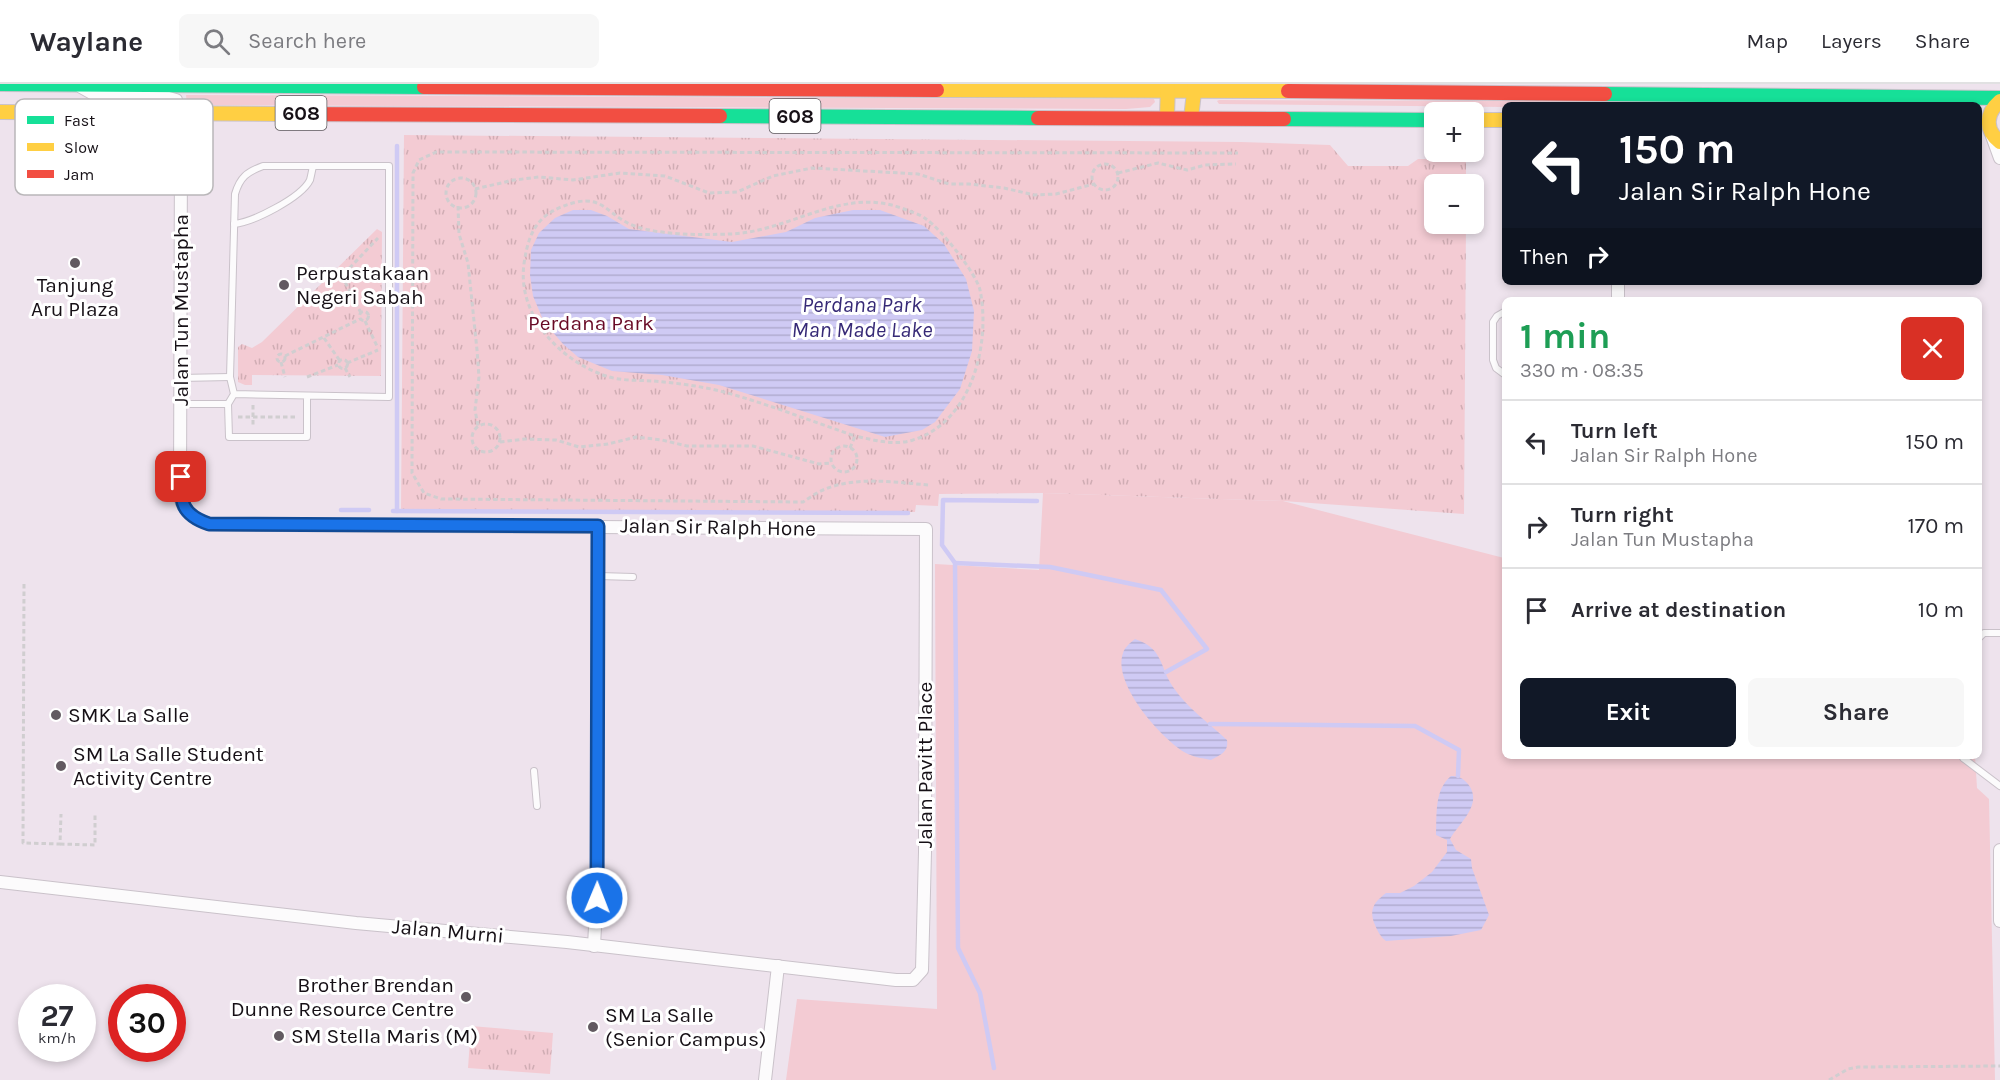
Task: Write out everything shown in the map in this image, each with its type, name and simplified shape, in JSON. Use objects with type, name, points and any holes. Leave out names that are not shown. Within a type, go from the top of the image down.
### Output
[{"type":"main road","name":"608","points":[[0,84],[1067,90],[1194,88]]},
{"type":"main road","points":[[1067,90],[1081,84]]},
{"type":"main road","points":[[1317,84],[1332,91]]},
{"type":"main road","points":[[1167,117],[1168,88]]},
{"type":"main road","points":[[1424,120],[1191,118],[1194,88],[1332,91],[1469,88],[2000,99]]},
{"type":"main road","points":[[1990,133],[1989,114],[2000,99]]},
{"type":"main road","name":"608","points":[[0,112],[15,112]]},
{"type":"main road","name":"608","points":[[213,113],[1191,118]]},
{"type":"main road","points":[[1484,120],[1502,120]]},
{"type":"street","points":[[75,84],[99,97],[172,99]]},
{"type":"street","points":[[1990,133],[2000,158]]},
{"type":"street","name":"Jalan Tun Mustapha","points":[[181,195],[180,496],[189,514]]},
{"type":"street","name":"Jalan Sir Ralph Hone","points":[[189,514],[209,524],[926,529]]},
{"type":"street","points":[[594,946],[597,887],[598,526]]},
{"type":"street","name":"Jalan Pavitt Place","points":[[896,980],[913,980],[922,970],[923,957],[926,529]]},
{"type":"street","points":[[2000,850],[2000,921]]},
{"type":"street","name":"Jalan Murni","points":[[0,882],[356,923],[594,946],[896,980]]},
{"type":"street","points":[[765,1080],[778,966]]},
{"type":"lane","points":[[234,394],[389,397],[389,166],[263,166],[246,173],[235,194],[230,377],[234,394],[228,404],[229,437],[307,437],[307,396]]},
{"type":"lane","points":[[234,224],[244,223],[298,194],[309,181],[313,166]]},
{"type":"lane","points":[[1502,313],[1493,322],[1493,360],[1496,368],[1502,372]]},
{"type":"lane","points":[[180,378],[230,377]]},
{"type":"lane","points":[[180,404],[228,404]]},
{"type":"lane","points":[[599,576],[633,577]]},
{"type":"lane","points":[[1982,632],[2000,633]]},
{"type":"lane","points":[[1964,759],[2000,786]]},
{"type":"lane","points":[[534,771],[537,806]]},
{"type":"path","points":[[928,485],[883,482],[846,483],[822,490],[803,502],[441,499],[424,493],[412,473],[413,173],[419,160],[436,152],[1238,153]]},
{"type":"path","points":[[1118,172],[1158,163],[1187,170],[1205,165],[1236,164]]},
{"type":"path","points":[[1108,164],[1118,172],[1117,181],[1112,188],[1100,189],[1094,184],[1091,175],[1099,165],[1108,164]]},
{"type":"path","points":[[476,189],[530,178],[573,180],[620,173],[665,176],[709,194],[737,192],[773,176],[812,168],[918,174],[949,183],[1004,188],[1034,195],[1056,194],[1094,184]]},
{"type":"path","points":[[468,179],[476,189],[475,199],[470,205],[458,206],[449,201],[448,186],[453,180],[468,179]]},
{"type":"path","points":[[581,201],[596,201],[626,223],[656,232],[732,234],[775,227],[833,206],[865,202],[893,205],[925,218],[952,245],[980,287],[983,339],[971,387],[943,426],[913,440],[887,444],[855,436],[723,392],[670,383],[608,377],[585,367],[562,352],[539,327],[527,301],[523,270],[527,243],[532,230],[545,216],[562,206],[581,201]]},
{"type":"path","points":[[458,206],[459,234],[468,263],[477,350],[479,377],[475,410],[478,426]]},
{"type":"path","points":[[360,319],[361,312],[342,276],[384,233]]},
{"type":"path","points":[[361,312],[365,311],[368,315]]},
{"type":"path","points":[[365,321],[368,315],[376,311]]},
{"type":"path","points":[[281,362],[285,356],[360,319],[365,321],[381,349],[347,363],[345,368]]},
{"type":"path","points":[[323,337],[342,369],[345,368],[350,377]]},
{"type":"path","points":[[285,356],[283,354],[277,356],[285,377]]},
{"type":"path","points":[[307,377],[343,360],[347,363]]},
{"type":"path","points":[[253,404],[254,430]]},
{"type":"path","points":[[236,417],[302,417]]},
{"type":"path","points":[[485,424],[493,425],[499,430],[500,442],[494,451],[487,453],[480,452],[471,439],[478,426],[485,424]]},
{"type":"path","points":[[850,448],[855,436]]},
{"type":"path","points":[[500,442],[525,439],[556,440],[579,447],[608,444],[636,437],[687,446],[753,446],[819,464],[832,463]]},
{"type":"path","points":[[850,448],[855,453],[856,465],[845,472],[838,471],[832,463],[833,454],[837,449],[850,448]]},
{"type":"path","points":[[24,584],[23,843],[95,845],[95,815]]},
{"type":"path","points":[[60,844],[61,814]]},
{"type":"path","points":[[1829,1080],[1848,1069],[1858,1067],[2000,1065]]},
{"type":"green space","points":[[186,95],[1154,99],[1155,102],[1150,107],[1126,109],[213,105],[213,99],[186,99]]},
{"type":"green space","points":[[1219,100],[1795,102],[1502,102],[1502,107],[1484,107],[1484,102],[1424,102],[1424,106],[1219,104],[1217,101]]},
{"type":"green space","name":"Perdana Park","points":[[404,135],[1241,142],[1330,145],[1348,166],[1408,166],[1418,159],[1424,159],[1424,162],[1466,162],[1466,174],[1424,174],[1424,234],[1466,234],[1464,514],[1283,501],[1043,493],[939,494],[938,506],[916,505],[915,512],[401,510]]},
{"type":"green space","points":[[377,229],[382,232],[381,376],[252,375],[252,385],[238,382],[238,347],[242,344],[252,348],[262,342]]},
{"type":"green space","points":[[1043,493],[1283,501],[1502,557],[1502,759],[1975,759],[1977,788],[1989,799],[1995,1080],[786,1080],[797,999],[937,1009],[935,564],[1039,570]]},
{"type":"green space","points":[[471,1026],[553,1033],[550,1074],[468,1068]]},
{"type":"water","name":"Perdana Park Man Made Lake","points":[[573,210],[591,210],[629,229],[732,242],[786,232],[815,218],[853,210],[880,210],[924,226],[944,244],[966,279],[974,311],[972,351],[960,389],[935,422],[922,430],[885,437],[719,385],[662,375],[612,371],[578,357],[544,322],[533,296],[530,275],[531,250],[539,233],[555,218]]},
{"type":"water","points":[[1135,639],[1156,653],[1179,695],[1191,709],[1227,740],[1227,747],[1221,755],[1211,760],[1184,752],[1151,722],[1140,708],[1131,694],[1121,665],[1124,651]]},
{"type":"water","points":[[1451,776],[1456,776],[1468,784],[1473,799],[1468,813],[1450,839],[1456,850],[1471,859],[1472,868],[1489,915],[1481,930],[1451,936],[1386,941],[1379,934],[1375,925],[1372,915],[1373,907],[1386,893],[1400,893],[1414,886],[1432,872],[1447,852],[1447,840],[1436,835],[1437,811],[1442,788]]},
{"type":"waterway","points":[[397,146],[397,511]]},
{"type":"waterway","points":[[994,1068],[980,993],[958,948],[955,563],[942,545],[943,500],[1037,501]]},
{"type":"waterway","points":[[341,510],[369,510]]},
{"type":"waterway","points":[[393,511],[908,513]]},
{"type":"waterway","points":[[955,563],[1050,567],[1161,590],[1207,649],[1166,672]]},
{"type":"waterway","points":[[1210,724],[1415,726],[1459,750],[1458,776]]},
{"type":"traffic: fast","points":[[0,84],[424,87]]},
{"type":"traffic: fast","points":[[1605,94],[2000,98]]},
{"type":"traffic: fast","points":[[720,116],[1038,118]]},
{"type":"traffic: fast","points":[[1284,119],[1424,120]]},
{"type":"traffic: slow","points":[[1167,117],[1168,84]]},
{"type":"traffic: slow","points":[[1191,118],[1195,84]]},
{"type":"traffic: slow","points":[[937,90],[1288,91]]},
{"type":"traffic: slow","points":[[2000,101],[1989,117],[1989,127],[2000,142]]},
{"type":"traffic: slow","points":[[0,112],[15,112]]},
{"type":"traffic: slow","points":[[213,114],[282,114]]},
{"type":"traffic: slow","points":[[1484,120],[1502,120]]},
{"type":"traffic: jam","points":[[424,87],[937,90]]},
{"type":"traffic: jam","points":[[1288,91],[1605,94]]},
{"type":"traffic: jam","points":[[282,114],[720,116]]},
{"type":"traffic: jam","points":[[1038,118],[1284,119]]},
{"type":"place","name":"Tanjung Aru Plaza","points":[[75,263]]},
{"type":"place","name":"Perpustakaan Negeri Sabah","points":[[284,285]]},
{"type":"place","name":"SMK La Salle","points":[[56,715]]},
{"type":"place","name":"SM La Salle Student Activity Centre","points":[[61,766]]},
{"type":"place","name":"Brother Brendan Dunne Resource Centre","points":[[466,997]]},
{"type":"place","name":"SM La Salle (Senior Campus)","points":[[593,1027]]},
{"type":"place","name":"SM Stella Maris (M)","points":[[279,1036]]},
{"type":"route","points":[[181,477],[180,496],[186,511],[199,521],[209,524],[598,526],[597,898]]}]
